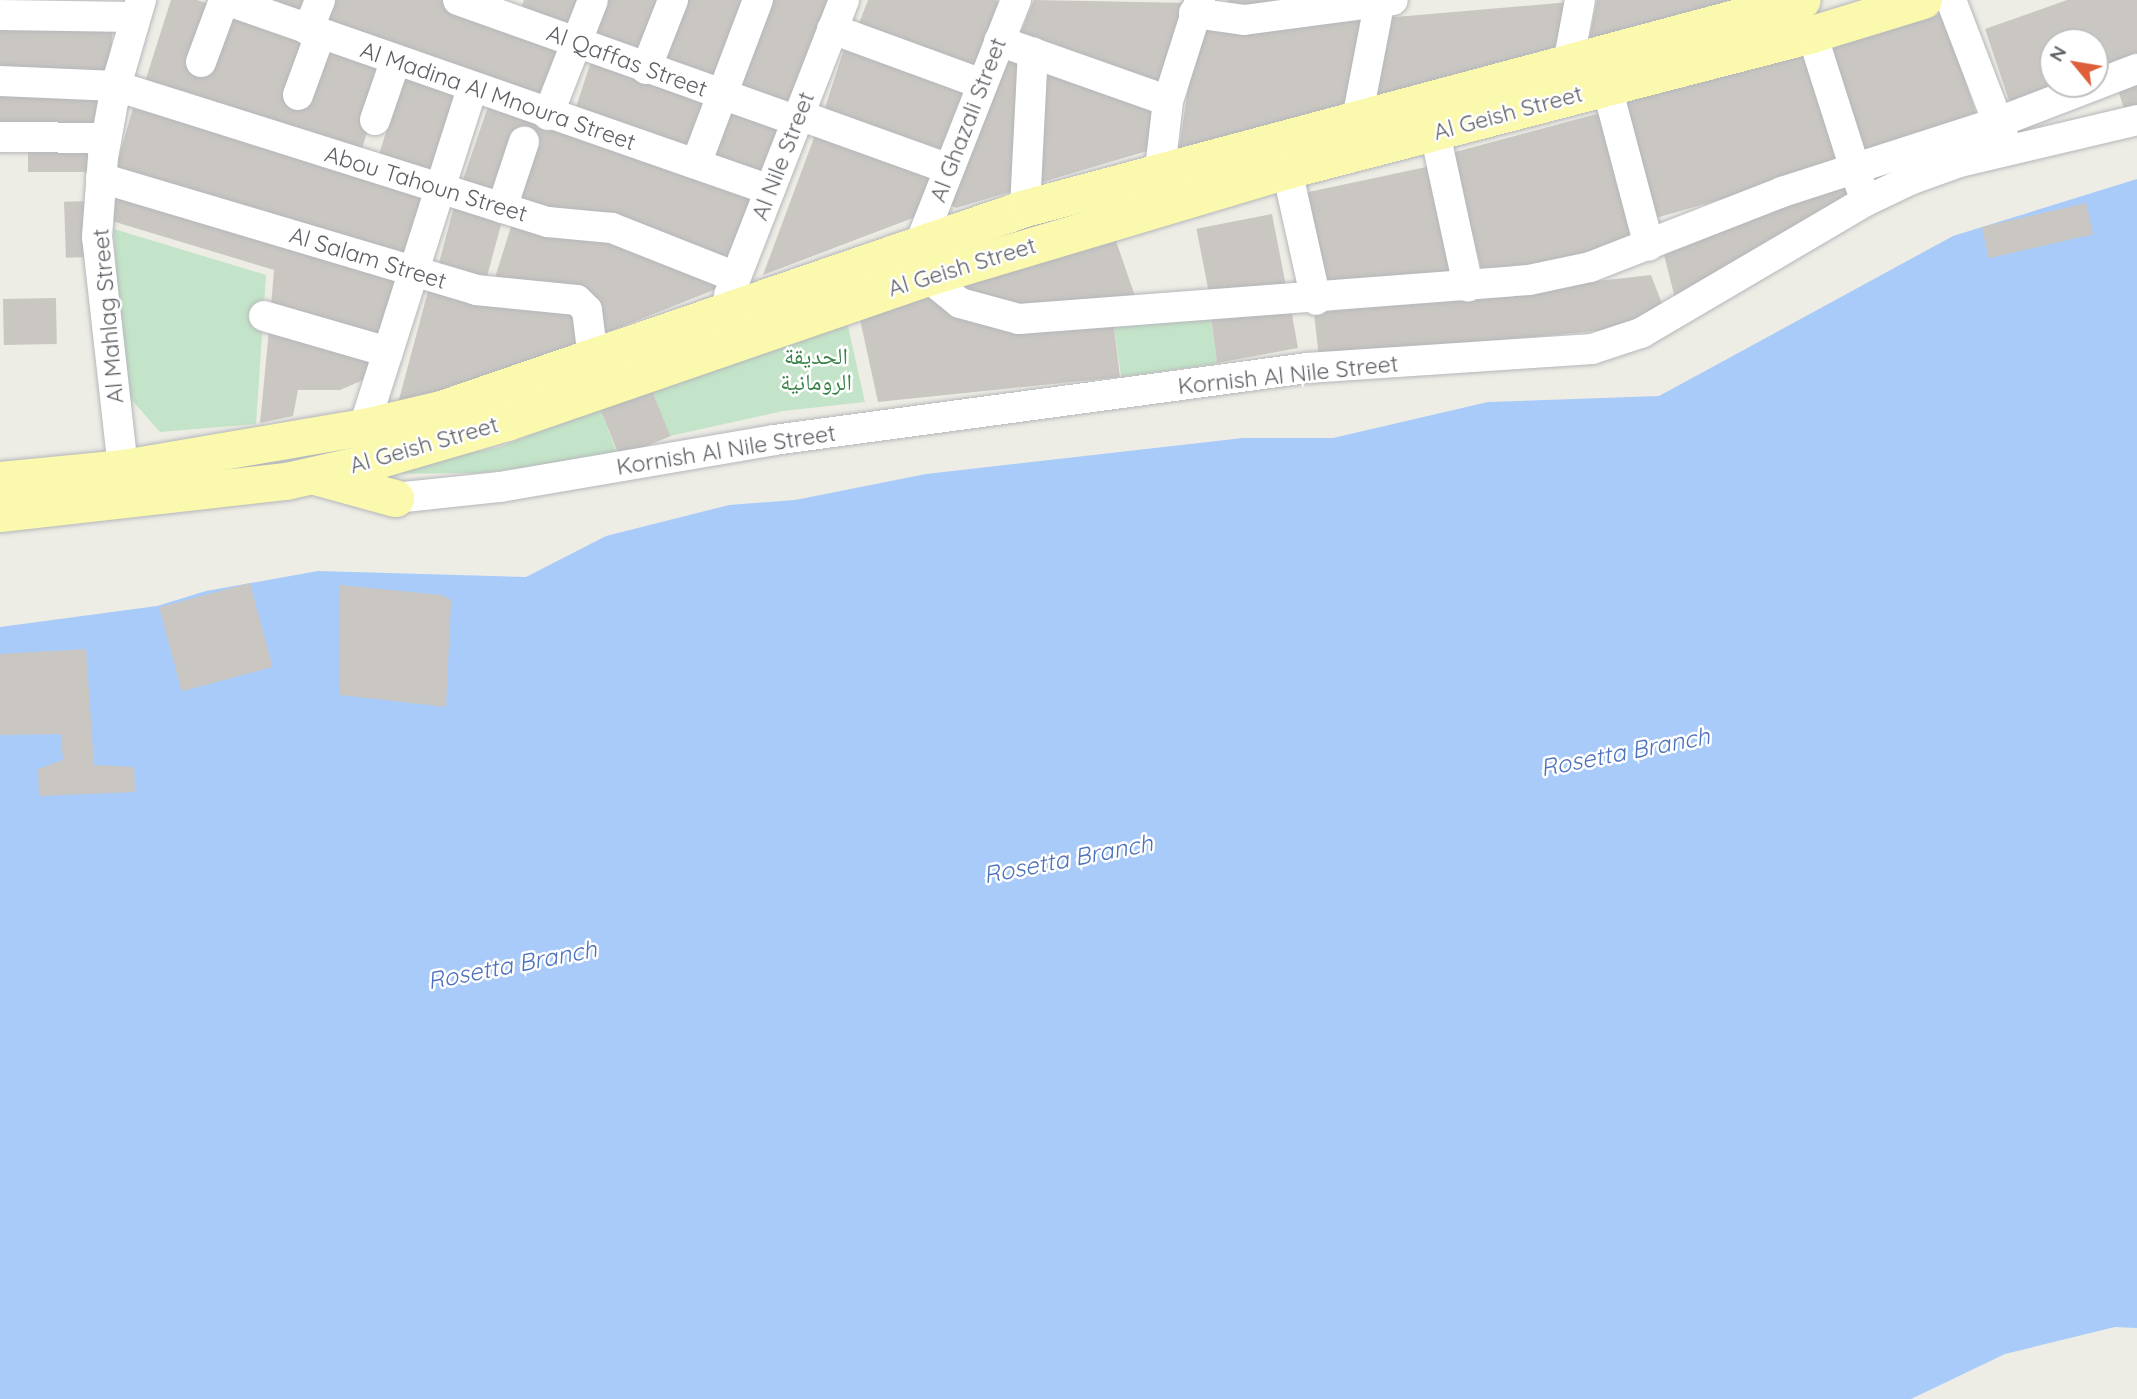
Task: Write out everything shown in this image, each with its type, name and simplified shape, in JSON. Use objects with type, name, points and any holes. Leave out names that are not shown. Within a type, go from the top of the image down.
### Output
[{"type":"main road","name":"Al Geish Street","points":[[0,480],[123,468],[364,427],[491,394],[921,241],[1025,208],[1160,169],[1568,64],[1760,6],[1802,0]]},
{"type":"main road","name":"Al Geish Street","points":[[0,513],[314,476],[507,422],[928,277],[1287,170],[1812,34],[1923,0]]},
{"type":"main road","points":[[314,476],[395,498]]},
{"type":"street","name":"Al Madina Al Mnoura Street","points":[[225,0],[472,89],[770,190]]},
{"type":"street","points":[[201,62],[225,0]]},
{"type":"street","points":[[298,95],[320,0]]},
{"type":"street","name":"Al Qaffas Street","points":[[458,0],[507,9],[576,44],[722,96],[798,118],[949,169]]},
{"type":"street","points":[[548,114],[593,0]]},
{"type":"street","points":[[646,69],[673,0]]},
{"type":"street","points":[[696,164],[758,0]]},
{"type":"street","name":"Al Nile Street","points":[[723,312],[844,0]]},
{"type":"street","name":"Al Ghazali Street","points":[[921,241],[1014,0]]},
{"type":"street","points":[[1568,64],[1580,0]]},
{"type":"street","points":[[1951,0],[1996,123],[2010,152]]},
{"type":"street","points":[[1160,169],[1168,101],[1198,3],[1244,20],[1384,1],[1357,119]]},
{"type":"street","points":[[0,15],[138,9]]},
{"type":"street","name":"Al Mahlag Street","points":[[123,468],[97,237],[106,138],[116,86],[138,9]]},
{"type":"street","points":[[832,29],[982,84]]},
{"type":"street","points":[[1812,34],[1854,171],[1866,201]]},
{"type":"street","points":[[999,41],[1168,101]]},
{"type":"street","points":[[1025,208],[1033,52]]},
{"type":"street","points":[[375,120],[395,62]]},
{"type":"street","points":[[928,277],[969,307],[1019,319],[1316,300],[1554,275],[1649,246],[1782,192],[1854,171],[1996,123],[2137,69]]},
{"type":"street","name":"Abou Tahoun Street","points":[[0,81],[116,86],[561,225],[612,228],[736,277]]},
{"type":"street","points":[[1607,87],[1649,246]]},
{"type":"street","points":[[364,427],[472,89]]},
{"type":"street","name":"Kornish Al Nile Street","points":[[395,498],[500,487],[774,440],[1307,368],[1592,349],[1642,333],[1866,201],[1960,162],[2137,120]]},
{"type":"street","points":[[1435,133],[1468,286]]},
{"type":"street","points":[[0,137],[106,138]]},
{"type":"street","points":[[502,208],[524,142]]},
{"type":"street","points":[[1287,170],[1316,300]]},
{"type":"street","name":"Al Salam Street","points":[[101,178],[507,296],[582,302],[587,310],[593,359]]},
{"type":"street","points":[[264,316],[388,352]]},
{"type":"green space","points":[[114,229],[266,275],[256,424],[160,432],[122,389]]},
{"type":"green space","points":[[1209,305],[1217,363],[1121,377],[1113,318]]},
{"type":"green space","name":"الحديقة الرومانية","points":[[846,317],[865,402],[783,411],[670,436],[651,388]]},
{"type":"green space","points":[[600,408],[618,456],[480,473],[363,474],[500,447]]},
{"type":"water","name":"Rosetta Branch","points":[[2137,179],[2137,1328],[2115,1327],[2005,1354],[1911,1399],[0,1399],[0,627],[157,606],[206,591],[318,571],[526,577],[606,536],[729,505],[795,500],[926,474],[1243,438],[1333,438],[1488,402],[1659,396],[1953,236]]},
{"type":"building","points":[[171,0],[197,0],[389,63],[359,158],[143,88]]},
{"type":"building","points":[[246,0],[311,0],[302,22]]},
{"type":"building","points":[[323,0],[449,0],[569,44],[544,108],[313,24]]},
{"type":"building","points":[[524,0],[586,0],[572,35],[519,15]]},
{"type":"building","points":[[605,0],[667,0],[645,58],[591,39]]},
{"type":"building","points":[[686,0],[752,0],[722,84],[662,64]]},
{"type":"building","points":[[769,0],[837,0],[797,112],[736,91]]},
{"type":"building","points":[[868,0],[995,0],[1006,4],[979,74],[856,31]]},
{"type":"building","points":[[1034,0],[1192,3],[1164,93],[1017,41]]},
{"type":"building","points":[[1228,0],[1324,0],[1223,8]]},
{"type":"building","points":[[1597,0],[1756,0],[1589,40]]},
{"type":"building","points":[[2067,0],[2137,0],[2137,61],[2109,72],[2109,28],[2039,28],[2041,98],[2012,109],[1985,29]]},
{"type":"building","points":[[1570,2],[1564,46],[1371,98],[1384,18]]},
{"type":"building","points":[[1945,13],[1978,120],[1865,155],[1832,47]]},
{"type":"building","points":[[1366,20],[1351,103],[1179,149],[1197,29],[1244,30]]},
{"type":"building","points":[[0,26],[112,28],[111,80],[0,78]]},
{"type":"building","points":[[846,43],[973,84],[949,160],[822,118]]},
{"type":"building","points":[[1810,49],[1843,164],[1658,218],[1624,102]]},
{"type":"building","points":[[1011,51],[1025,56],[1020,189],[956,208],[949,204]]},
{"type":"building","points":[[593,55],[714,94],[694,156],[573,117]]},
{"type":"building","points":[[1040,62],[1161,106],[1154,149],[1039,183]]},
{"type":"building","points":[[404,73],[460,90],[433,179],[377,162]]},
{"type":"building","points":[[2137,80],[2137,115],[2127,118],[2117,87]]},
{"type":"building","points":[[0,94],[103,99],[101,133],[0,128]]},
{"type":"building","points":[[490,101],[763,195],[733,282],[460,188]]},
{"type":"building","points":[[728,104],[788,121],[771,180],[711,163]]},
{"type":"building","points":[[133,108],[430,193],[411,260],[114,175]]},
{"type":"building","points":[[1604,112],[1638,240],[1485,281],[1450,153]]},
{"type":"building","points":[[818,127],[941,175],[926,213],[763,275]]},
{"type":"building","points":[[28,144],[88,144],[88,172],[28,172]]},
{"type":"building","points":[[1431,166],[1455,278],[1322,307],[1298,194]]},
{"type":"building","points":[[1848,179],[1855,201],[1677,306],[1662,247]]},
{"type":"building","points":[[114,190],[403,277],[385,343],[271,306],[274,270],[112,221]]},
{"type":"building","points":[[88,201],[90,257],[66,258],[64,202]]},
{"type":"building","points":[[455,203],[503,216],[485,284],[437,271]]},
{"type":"building","points":[[2086,203],[2093,234],[1989,258],[1982,227]]},
{"type":"building","points":[[1272,214],[1287,292],[1211,306],[1196,229]]},
{"type":"building","points":[[514,217],[618,230],[724,286],[603,334],[600,303],[579,295],[493,284]]},
{"type":"building","points":[[1115,238],[1138,305],[1022,311],[950,288]]},
{"type":"building","points":[[1651,275],[1663,306],[1636,327],[1319,358],[1314,313]]},
{"type":"building","points":[[431,280],[580,314],[583,348],[397,407]]},
{"type":"building","points":[[927,295],[1113,319],[1120,377],[878,402],[859,315]]},
{"type":"building","points":[[56,298],[57,344],[4,345],[3,299]]},
{"type":"building","points":[[1291,309],[1298,348],[1217,363],[1211,317]]},
{"type":"building","points":[[270,320],[382,353],[377,374],[340,390],[298,390],[293,416],[260,423]]},
{"type":"building","points":[[651,388],[670,436],[619,457],[600,409]]},
{"type":"building","points":[[250,583],[273,667],[182,691],[159,607]]},
{"type":"building","points":[[340,585],[441,595],[451,600],[446,707],[340,695]]},
{"type":"building","points":[[86,649],[94,765],[134,767],[135,792],[39,796],[38,769],[63,760],[61,734],[0,735],[0,654]]}]
